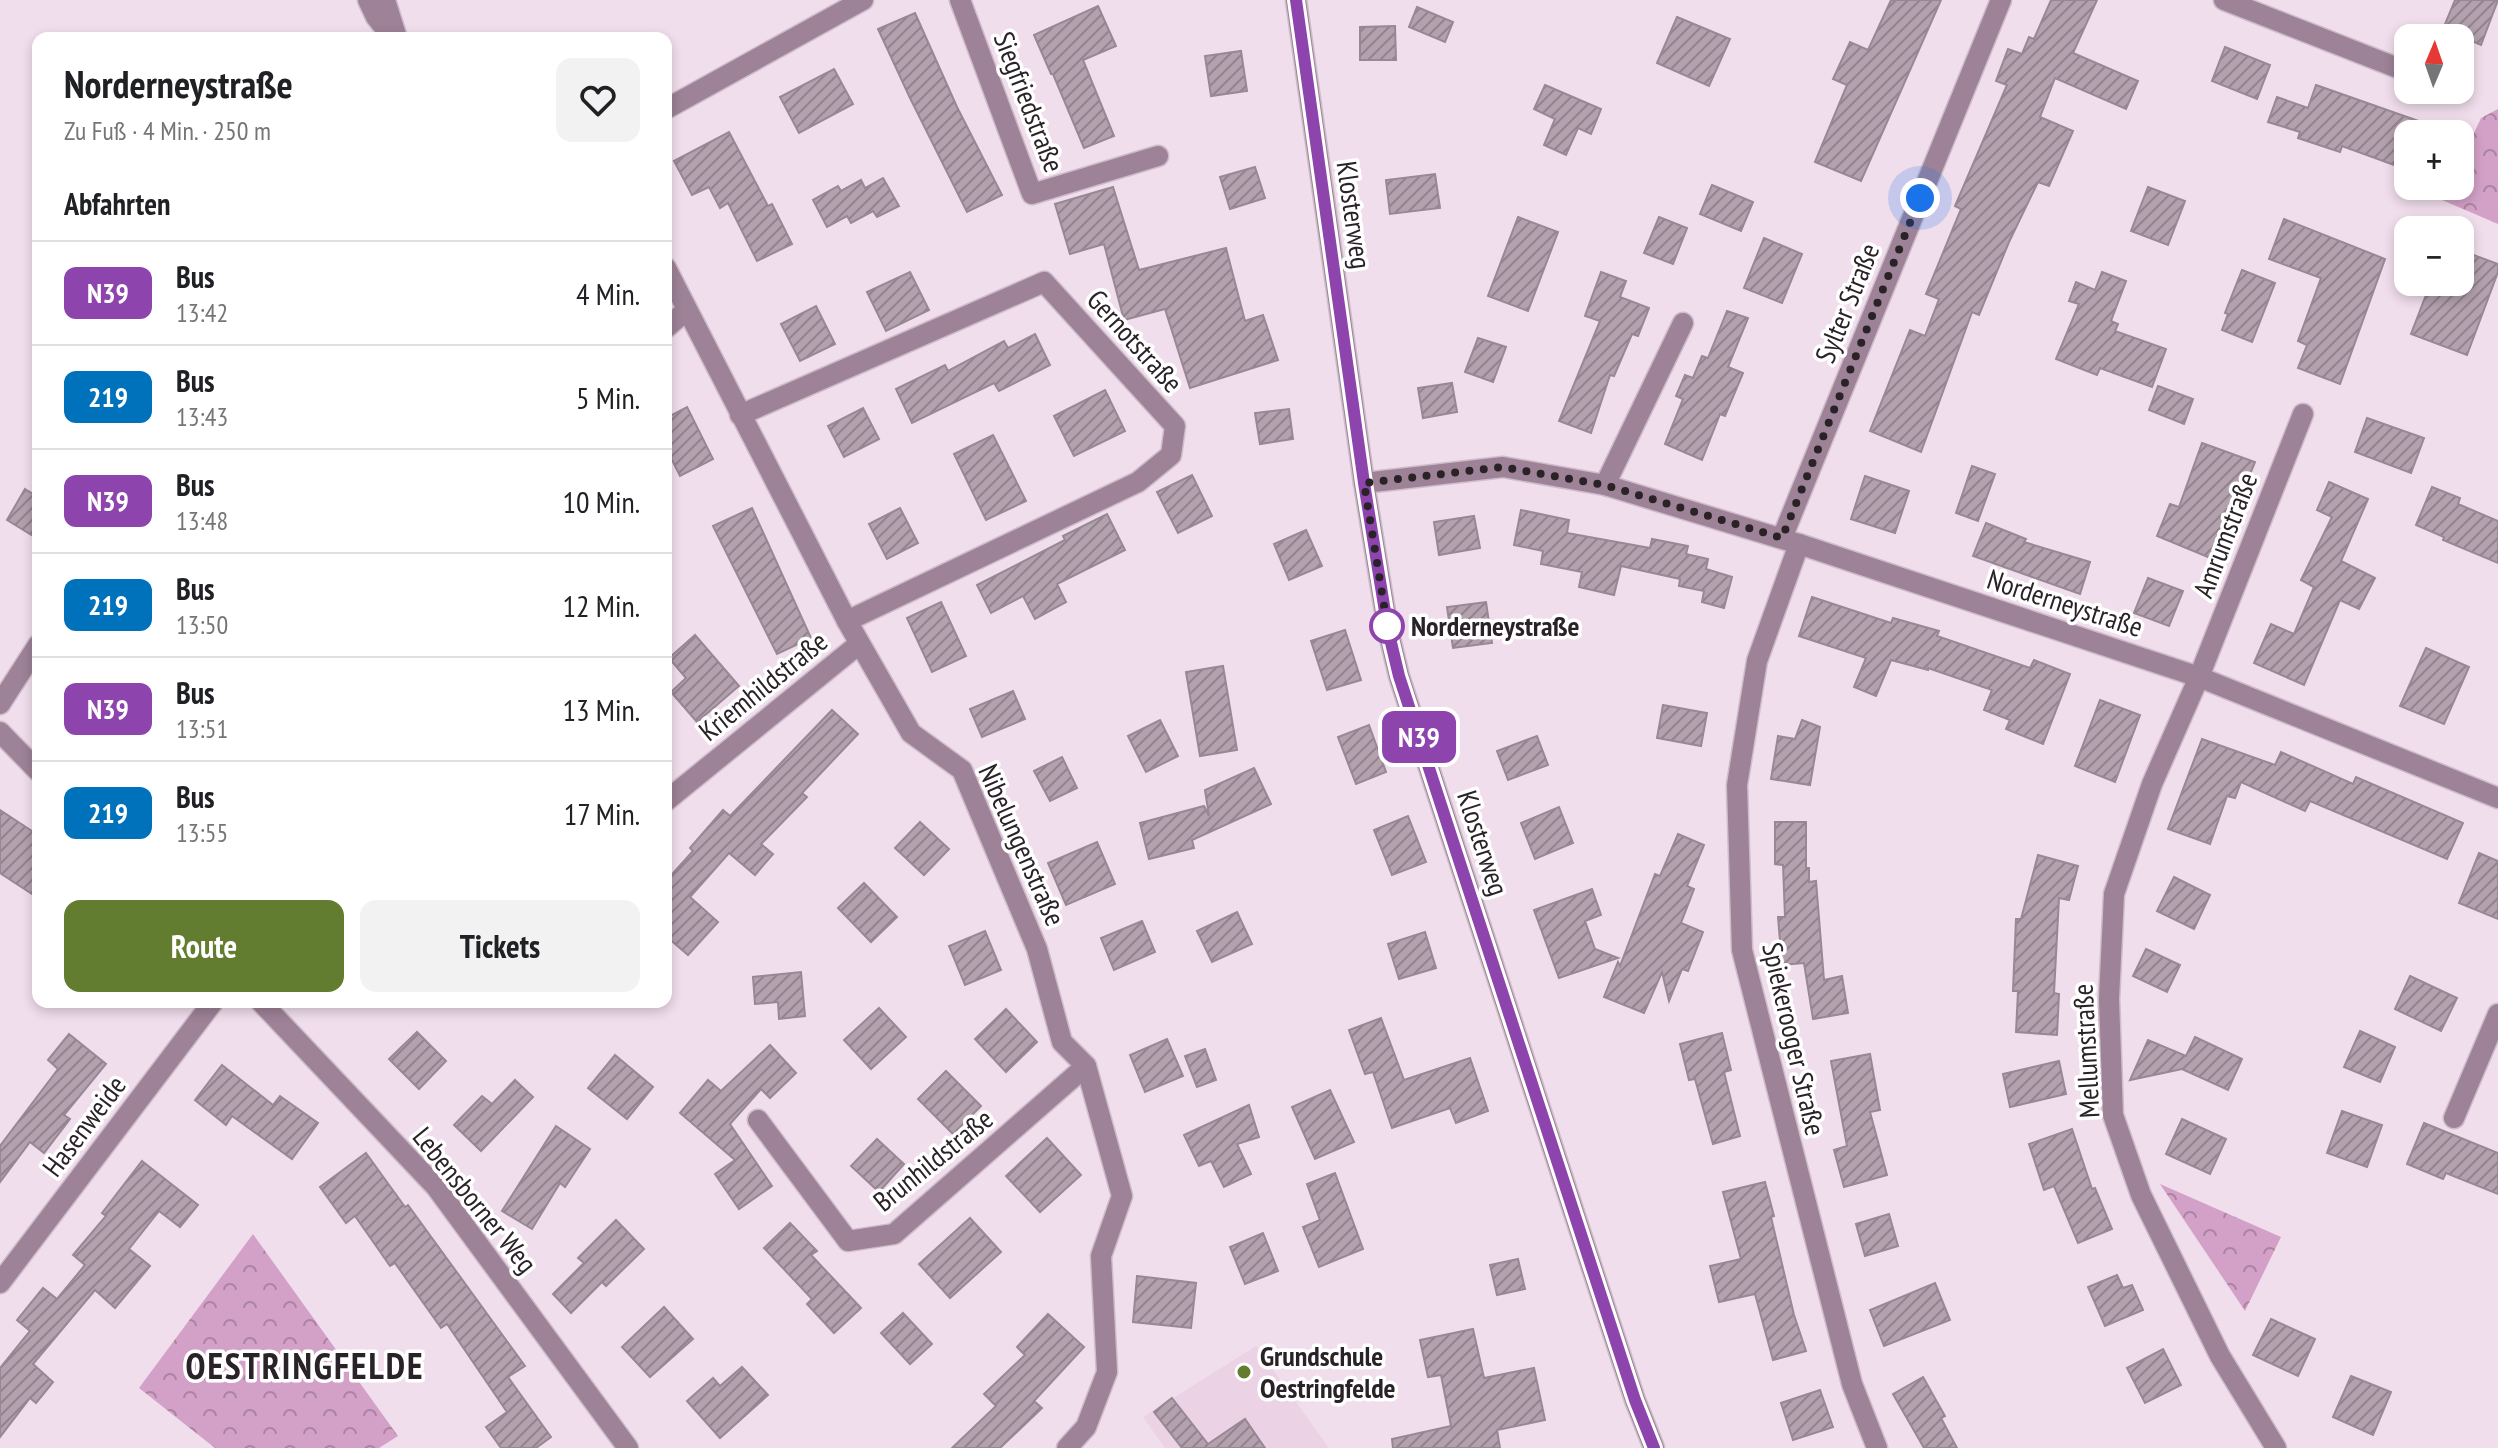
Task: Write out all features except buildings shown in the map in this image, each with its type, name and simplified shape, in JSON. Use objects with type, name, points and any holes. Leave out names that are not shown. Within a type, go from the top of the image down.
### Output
[{"type":"street","points":[[368,0],[376,17],[390,32]]},
{"type":"street","points":[[385,0],[393,32]]},
{"type":"street","points":[[672,106],[863,0]]},
{"type":"street","name":"Siegfriedstraße","points":[[960,0],[1032,194],[1158,156]]},
{"type":"street","name":"Klosterweg","points":[[1296,0],[1364,483],[1388,630],[1399,676],[1635,1400],[1654,1448]]},
{"type":"street","name":"Sylter Straße","points":[[1790,541],[2001,0]]},
{"type":"street","points":[[2224,0],[2394,67]]},
{"type":"street","name":"Nibelungenstraße","points":[[672,280],[859,644],[911,733],[962,770],[1037,949],[1062,1042],[1086,1066],[1122,1196],[1101,1256],[1107,1372],[1086,1427],[1067,1448]]},
{"type":"street","name":"Gernotstraße","points":[[740,415],[1044,282],[1175,426],[1171,455],[1138,482],[847,621]]},
{"type":"street","points":[[672,323],[687,310]]},
{"type":"street","points":[[1605,485],[1683,323]]},
{"type":"street","name":"Amrumstraße","points":[[2199,677],[2303,414]]},
{"type":"street","name":"Norderneystraße","points":[[1364,483],[1503,467],[1605,485],[1790,541],[2199,677],[2498,798]]},
{"type":"street","name":"Spiekerooger Straße","points":[[1790,541],[1757,661],[1737,785],[1742,950],[1852,1384],[1877,1448]]},
{"type":"street","name":"Kriemhildstraße","points":[[672,796],[859,644]]},
{"type":"street","points":[[0,704],[32,654]]},
{"type":"street","name":"Mellumstraße","points":[[2199,677],[2152,784],[2114,894],[2109,999],[2113,1115],[2141,1195],[2163,1240],[2220,1356],[2276,1448]]},
{"type":"street","points":[[0,732],[32,765]]},
{"type":"street","name":"Hasenweide","points":[[0,1283],[208,1008]]},
{"type":"street","name":"Lebensborner Weg","points":[[267,1008],[436,1187],[628,1448]]},
{"type":"street","points":[[2454,1118],[2498,1014]]},
{"type":"street","name":"Brunhildstraße","points":[[758,1120],[848,1241],[894,1234],[1086,1066]]},
{"type":"shaded area","name":"Grundschule Oestringfelde","points":[[1256,1346],[1329,1448],[1165,1448],[1143,1417]]},
{"type":"green space","points":[[2498,109],[2498,224],[2442,200],[2474,200],[2474,133],[2481,118]]},
{"type":"green space","points":[[2160,1184],[2281,1237],[2245,1311]]},
{"type":"green space","points":[[253,1234],[398,1436],[379,1448],[215,1448],[139,1388]]},
{"type":"bus line","name":"N39","points":[[1296,0],[1364,483],[1388,630],[1399,676],[1635,1400],[1654,1448]]},
{"type":"place","name":"Norderneystraße","points":[[1387,626]]},
{"type":"place","name":"Grundschule Oestringfelde","points":[[1244,1372]]},
{"type":"district","name":"OESTRINGFELDE","points":[[305,1366]]},
{"type":"route","points":[[1387,626],[1388,630],[1364,483],[1503,467],[1605,485],[1782,538],[1920,198]]}]
